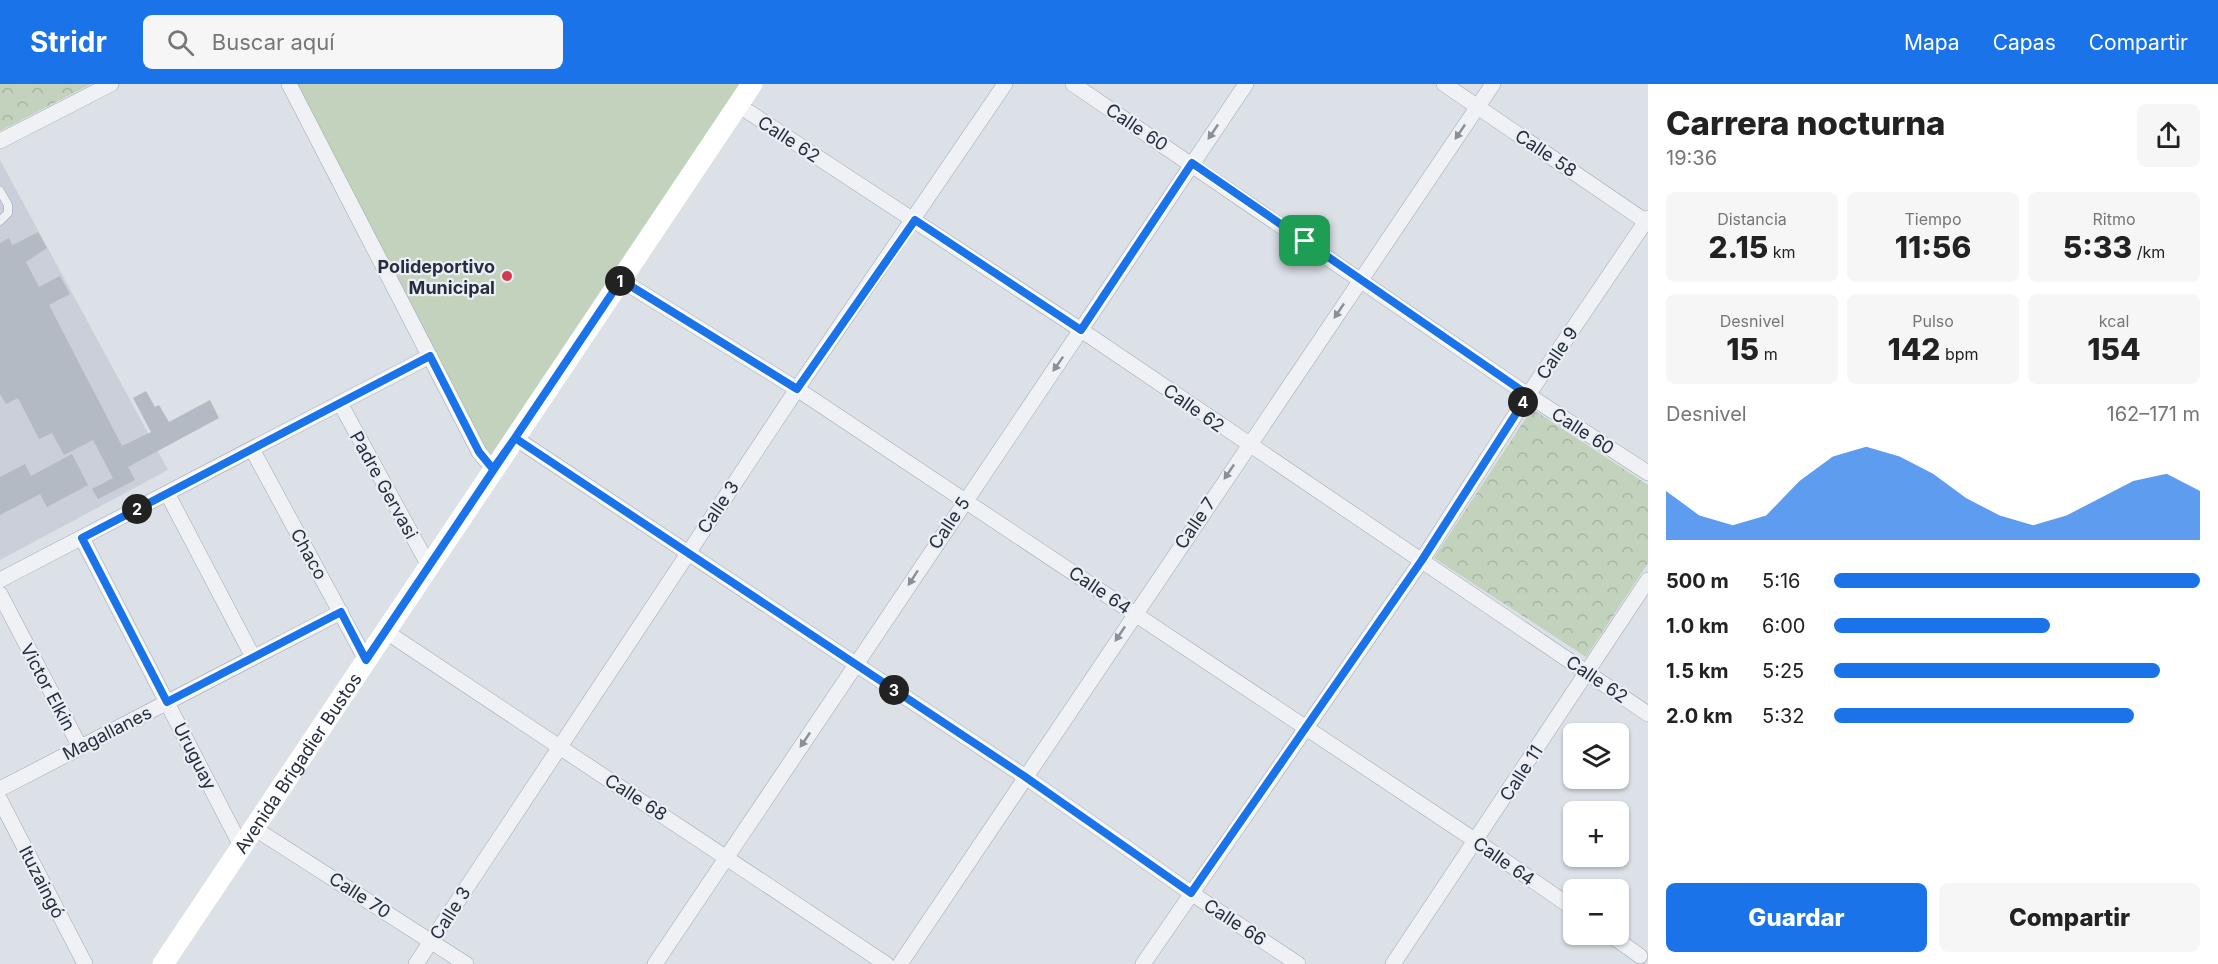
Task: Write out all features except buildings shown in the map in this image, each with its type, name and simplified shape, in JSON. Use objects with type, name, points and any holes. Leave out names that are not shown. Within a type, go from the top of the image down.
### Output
[{"type":"street","points":[[0,141],[111,84]]},
{"type":"street","points":[[289,84],[479,452],[493,469]]},
{"type":"street","name":"Avenida Brigadier Bustos","points":[[163,964],[752,84]]},
{"type":"street","name":"Calle 3","points":[[416,964],[687,553],[797,389],[915,220],[1005,84]]},
{"type":"street","name":"Calle 60","points":[[1073,84],[1192,163],[1528,395],[1648,473]]},
{"type":"street","name":"Calle 5","points":[[655,964],[964,500],[1246,84]]},
{"type":"street","name":"Calle 58","points":[[1444,84],[1647,221]]},
{"type":"street","name":"Calle 7","points":[[900,964],[1024,776],[1493,84]]},
{"type":"street","name":"Calle 62","points":[[738,105],[1081,330],[1248,446],[1422,560],[1648,714]]},
{"type":"street","name":"Calle 9","points":[[1143,964],[1422,560],[1528,395],[1647,221]]},
{"type":"street","name":"Calle 64","points":[[621,280],[797,389],[1134,613],[1305,730],[1476,841],[1563,901]]},
{"type":"street","points":[[0,580],[430,356]]},
{"type":"street","name":"Padre Gervasi","points":[[340,404],[429,566]]},
{"type":"street","name":"Calle 66","points":[[515,438],[1024,776],[1191,893],[1298,964]]},
{"type":"street","name":"Chaco","points":[[252,449],[366,660]]},
{"type":"street","points":[[167,493],[254,657]]},
{"type":"street","name":"Uruguay","points":[[82,538],[241,846]]},
{"type":"street","name":"Calle 11","points":[[1393,964],[1648,580]]},
{"type":"street","name":"Victor Elkin","points":[[0,594],[80,747]]},
{"type":"street","name":"Magallanes","points":[[0,789],[341,612]]},
{"type":"street","name":"Calle 68","points":[[386,631],[886,964]]},
{"type":"street","name":"Ituzaingó","points":[[0,800],[84,964]]},
{"type":"street","name":"Calle 70","points":[[254,828],[466,964]]},
{"type":"street","points":[[1626,945],[1641,955]]},
{"type":"lane","points":[[0,191],[8,205],[8,213],[0,221]]},
{"type":"shaded area","points":[[0,160],[168,470],[0,560]]},
{"type":"green space","points":[[0,84],[91,84],[0,131]]},
{"type":"green space","name":"Polideportivo Municipal","points":[[290,84],[751,84],[493,469]]},
{"type":"green space","points":[[1532,409],[1648,485],[1648,563],[1586,657],[1434,558]]},
{"type":"place","name":"Polideportivo Municipal","points":[[507,276]]},
{"type":"route","points":[[1305,241],[1192,163],[1081,330],[915,220],[797,389],[621,280],[493,469],[366,660],[341,612],[167,702],[82,538],[430,356],[479,452],[493,469],[515,438],[1024,776],[1191,893],[1422,560],[1528,395],[1305,241]]}]
